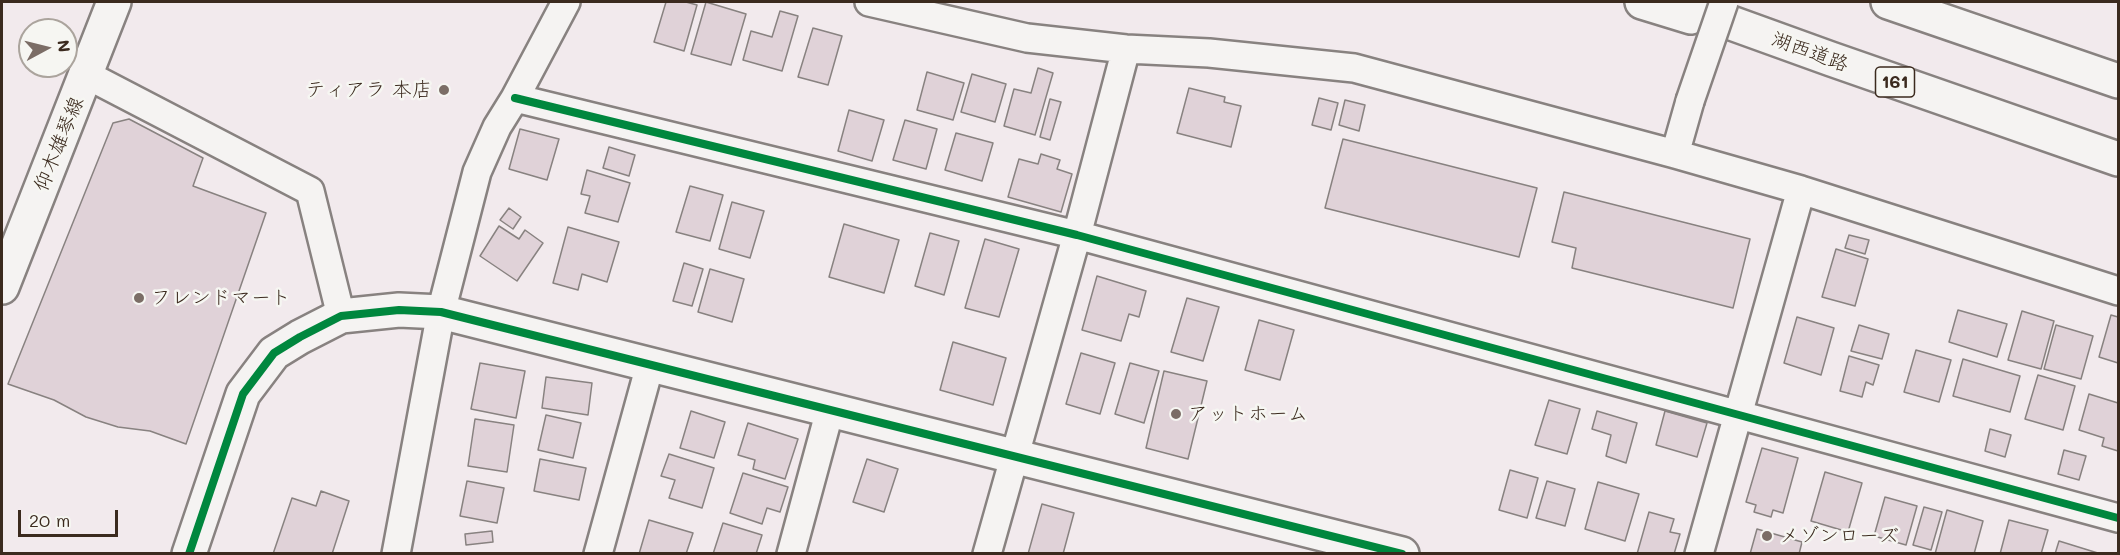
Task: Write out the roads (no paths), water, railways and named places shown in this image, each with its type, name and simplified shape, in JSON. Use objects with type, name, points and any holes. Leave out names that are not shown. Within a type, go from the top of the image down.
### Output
[{"type":"main road","name":"仰木雄琴線","points":[[2,287],[114,2]]},
{"type":"main road","points":[[1642,2],[1831,59]]},
{"type":"main road","name":"湖西道路","points":[[1673,2],[2118,159]]},
{"type":"main road","points":[[1888,2],[2118,81]]},
{"type":"main road","points":[[189,554],[243,394],[274,353],[341,316],[399,310],[441,312],[1402,554]]},
{"type":"street","points":[[396,554],[441,312],[477,172],[497,127],[566,2]]},
{"type":"street","points":[[869,2],[1027,38],[1126,49],[1209,53],[1354,68],[1800,190],[2118,291]]},
{"type":"street","points":[[1675,154],[1690,101],[1724,2]]},
{"type":"street","points":[[987,554],[1013,455],[1077,235],[1126,49]]},
{"type":"street","points":[[87,75],[309,191],[341,316]]},
{"type":"street","points":[[515,98],[1077,235],[2118,518]]},
{"type":"street","points":[[1699,554],[1800,190]]},
{"type":"street","points":[[598,554],[650,365]]},
{"type":"street","points":[[791,554],[830,410]]},
{"type":"place","name":"ティアラ 本店","points":[[444,90]]},
{"type":"place","name":"フレンドマート","points":[[139,298]]},
{"type":"place","name":"アットホーム","points":[[1176,414]]},
{"type":"place","name":"メゾンローズ","points":[[1767,536]]}]
